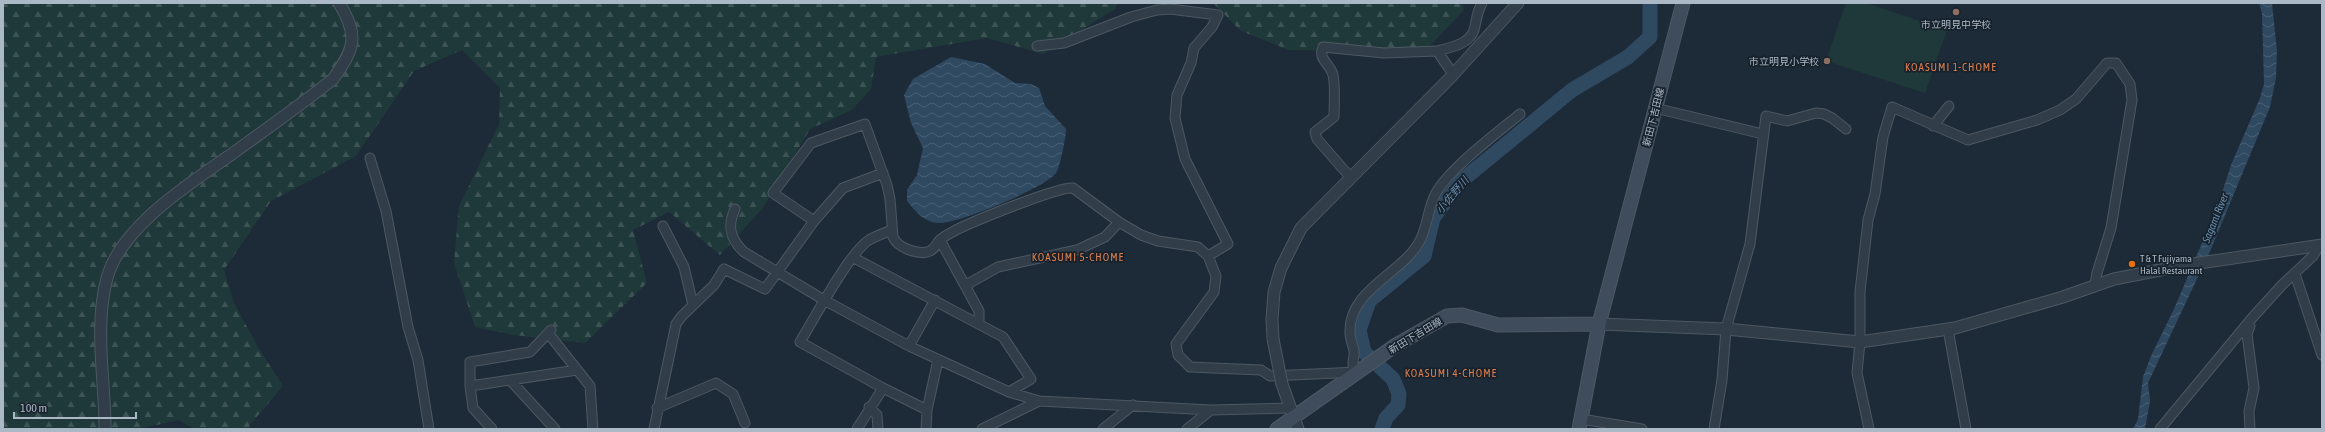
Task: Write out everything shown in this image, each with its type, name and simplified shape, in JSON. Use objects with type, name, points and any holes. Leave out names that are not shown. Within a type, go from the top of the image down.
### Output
[{"type":"main road","name":"新田下吉田線","points":[[1580,424],[1599,324],[1682,3]]},
{"type":"main road","name":"新田下吉田線","points":[[1277,429],[1292,412],[1396,345],[1447,316],[1462,315],[1504,325],[1599,324]]},
{"type":"street","points":[[105,429],[101,326],[102,300],[107,276],[118,253],[138,229],[201,176],[333,79],[348,58],[351,49],[352,31],[349,19],[339,3]]},
{"type":"street","points":[[1351,178],[1317,139],[1315,132],[1334,117],[1333,74],[1323,61],[1321,51],[1323,47],[1384,54],[1437,51],[1465,41],[1472,34],[1476,15],[1482,3]]},
{"type":"street","points":[[1298,429],[1282,384],[1273,339],[1272,320],[1274,292],[1281,268],[1301,228],[1453,74],[1518,3]]},
{"type":"street","points":[[1037,46],[1064,43],[1131,17],[1157,10],[1218,15],[1212,27],[1194,48],[1191,63],[1181,84],[1175,106],[1177,130],[1185,159],[1228,244],[1208,256]]},
{"type":"street","points":[[1437,51],[1453,74]]},
{"type":"street","points":[[1869,429],[1857,374],[1860,342],[1860,292],[1868,220],[1875,194],[1883,137],[1892,107],[1932,126],[1968,140],[2037,120],[2060,110],[2076,99],[2107,63],[2116,63],[2130,84],[2132,100],[2111,228],[2097,273],[2095,286]]},
{"type":"street","points":[[1932,126],[1949,106]]},
{"type":"street","points":[[1655,108],[1763,134]]},
{"type":"street","points":[[1714,429],[1722,380],[1726,330],[1750,244],[1766,116],[1787,121],[1816,113],[1824,114],[1832,118],[1846,129]]},
{"type":"street","points":[[1357,371],[1351,362],[1355,353],[1350,333],[1354,314],[1361,298],[1393,272],[1418,245],[1424,232],[1428,210],[1436,192],[1482,144],[1520,114]]},
{"type":"street","points":[[814,221],[773,193],[810,143],[865,124],[883,173],[890,199],[892,230],[895,242],[912,250],[928,252],[934,248],[940,240],[975,222],[1067,188],[1075,189],[1119,222],[1153,240],[1198,246],[1208,256],[1216,276],[1214,292],[1176,344],[1178,355],[1190,367],[1262,370],[1270,376],[1357,371]]},
{"type":"street","points":[[370,158],[386,211],[408,327],[418,360],[428,429]]},
{"type":"street","points":[[654,429],[657,408],[676,324],[714,285],[724,269],[765,289],[814,221],[843,188],[883,173]]},
{"type":"street","points":[[735,209],[730,226],[734,240],[744,252],[778,271],[824,300],[909,346],[1009,392],[1039,401],[1212,410],[1292,412]]},
{"type":"street","points":[[966,285],[998,267],[1078,250],[1105,237],[1119,222]]},
{"type":"street","points":[[663,226],[684,267],[693,305]]},
{"type":"street","points":[[892,230],[868,241],[854,258],[824,300],[800,342],[883,388],[927,410]]},
{"type":"street","points":[[940,240],[979,311],[980,324]]},
{"type":"street","points":[[1599,324],[1726,330],[1860,342],[1948,329],[2063,297],[2114,279],[2186,265],[2321,245]]},
{"type":"street","points":[[2160,429],[2252,318],[2282,285],[2314,256],[2321,245]]},
{"type":"street","points":[[854,258],[1003,337],[1031,379],[1009,392]]},
{"type":"street","points":[[2295,274],[2322,355]]},
{"type":"street","points":[[909,346],[935,300]]},
{"type":"street","points":[[2250,429],[2249,410],[2254,388],[2247,334],[2252,318]]},
{"type":"street","points":[[1948,329],[1966,429]]},
{"type":"street","points":[[492,429],[473,408],[470,386],[470,362],[530,352],[549,332],[590,386],[593,429]]},
{"type":"street","points":[[926,429],[927,410],[938,360]]},
{"type":"street","points":[[470,386],[577,370]]},
{"type":"street","points":[[510,380],[555,429]]},
{"type":"street","points":[[657,408],[716,383],[733,394],[745,423]]},
{"type":"street","points":[[857,429],[883,388]]},
{"type":"street","points":[[987,428],[1039,401]]},
{"type":"street","points":[[1103,429],[1133,405]]},
{"type":"street","points":[[869,408],[877,415],[878,429]]},
{"type":"street","points":[[1187,429],[1212,410]]},
{"type":"street","points":[[1580,424],[1642,429]]},
{"type":"green space","points":[[3,3],[1118,3],[1115,9],[1043,54],[987,38],[876,57],[871,89],[852,110],[810,129],[763,208],[720,255],[669,212],[633,230],[647,283],[585,343],[514,335],[475,327],[454,263],[459,206],[499,124],[500,88],[462,50],[414,71],[356,156],[271,201],[224,270],[234,303],[258,347],[283,386],[249,426],[250,429],[194,429],[179,420],[139,429],[3,429]]},
{"type":"green space","points":[[1213,3],[1462,3],[1464,10],[1424,52],[1289,50],[1241,31]]},
{"type":"green space","points":[[1846,3],[1866,3],[1947,30],[1925,93],[1826,61]]},
{"type":"water","name":"Sagami River","points":[[2259,3],[2272,3],[2277,51],[2276,78],[2270,107],[2211,249],[2148,383],[2150,401],[2145,429],[2133,429],[2138,419],[2143,377],[2151,356],[2174,309],[2218,205],[2231,165],[2260,98],[2264,84],[2262,13]]},
{"type":"water","points":[[951,57],[985,64],[1015,83],[1031,84],[1039,88],[1045,106],[1066,129],[1066,133],[1058,170],[1048,180],[1035,188],[981,212],[948,222],[938,223],[928,221],[907,201],[907,190],[917,175],[923,148],[911,123],[904,95],[913,79]]},
{"type":"waterway","name":"小佐野川","points":[[1382,429],[1386,418],[1398,405],[1399,394],[1393,379],[1364,352],[1359,330],[1369,301],[1424,256],[1433,218],[1460,182],[1572,90],[1628,57],[1650,37],[1650,3]]},
{"type":"place","name":"市立明見中学校","points":[[1956,12]]},
{"type":"place","name":"市立明見小学校","points":[[1827,61]]},
{"type":"place","name":"T & T Fujiyama Halal Restaurant","points":[[2132,264]]},
{"type":"district","name":"KOASUMI 1-CHOME","points":[[1951,67]]},
{"type":"district","name":"KOASUMI 5-CHOME","points":[[1078,257]]},
{"type":"district","name":"KOASUMI 4-CHOME","points":[[1451,373]]}]
